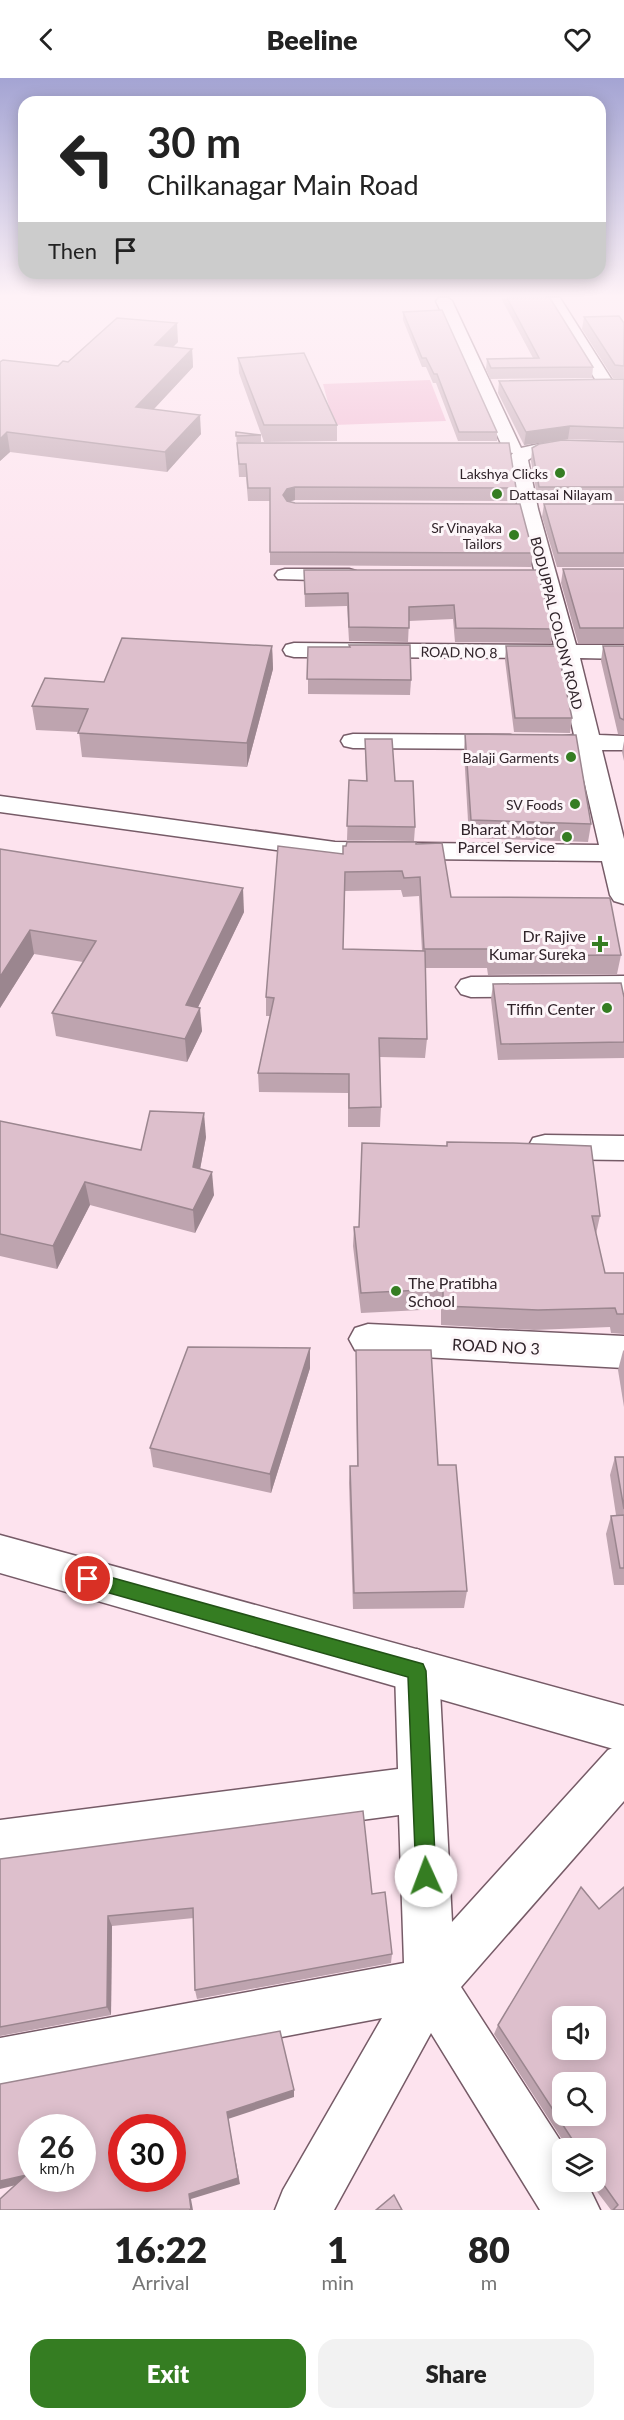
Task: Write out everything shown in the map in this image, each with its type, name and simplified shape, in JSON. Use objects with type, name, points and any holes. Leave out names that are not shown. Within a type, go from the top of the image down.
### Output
[{"type":"street","points":[[490,397],[517,450]]},
{"type":"street","points":[[489,448],[517,450],[549,447],[624,448]]},
{"type":"street","name":"BODUPPAL COLONY ROAD","points":[[517,450],[518,458],[539,509],[545,575],[567,653],[587,742],[619,853],[624,895]]},
{"type":"street","points":[[505,509],[539,509]]},
{"type":"street","points":[[285,574],[368,575]]},
{"type":"street","points":[[521,575],[567,575]]},
{"type":"street","name":"ROAD NO 8","points":[[294,650],[624,652]]},
{"type":"street","points":[[352,741],[624,743]]},
{"type":"street","points":[[0,804],[335,850],[619,853]]},
{"type":"street","points":[[471,987],[624,986]]},
{"type":"street","points":[[517,1147],[624,1148]]},
{"type":"street","name":"ROAD NO 3","points":[[368,1339],[624,1352]]},
{"type":"street","points":[[0,1554],[624,1729]]},
{"type":"street","points":[[417,1671],[430,1984],[572,2210]]},
{"type":"street","points":[[303,2210],[430,1984],[620,1783]]},
{"type":"street","points":[[0,1844],[423,1789]]},
{"type":"street","points":[[0,2064],[430,1984]]},
{"type":"shaded area","points":[[327,397],[437,397],[446,421],[334,425]]},
{"type":"building","points":[[0,397],[145,397],[136,407],[200,415],[165,452],[7,432],[0,439]]},
{"type":"building","points":[[253,397],[324,397],[337,425],[264,425]]},
{"type":"building","points":[[446,397],[481,397],[497,432],[459,432]]},
{"type":"building","points":[[508,397],[624,397],[624,428],[570,426],[526,432]]},
{"type":"building","points":[[236,432],[261,435],[236,436]]},
{"type":"building","points":[[562,440],[624,442],[624,487],[539,487],[532,448],[539,444]]},
{"type":"building","points":[[237,443],[509,443],[516,488],[295,487],[287,489],[283,495],[287,501],[295,503],[520,504],[533,553],[270,552],[270,488],[248,488],[246,464],[239,464]]},
{"type":"building","points":[[544,504],[624,504],[624,553],[558,553]]},
{"type":"building","points":[[563,569],[624,569],[624,628],[580,628]]},
{"type":"building","points":[[304,570],[537,570],[553,629],[456,628],[454,605],[409,607],[409,628],[349,627],[348,593],[305,594]]},
{"type":"building","points":[[122,638],[272,646],[247,743],[78,733],[88,709],[32,706],[45,678],[104,682]]},
{"type":"building","points":[[349,645],[410,645],[411,680],[307,679],[308,647],[350,647]]},
{"type":"building","points":[[506,646],[557,646],[572,718],[515,718]]},
{"type":"building","points":[[603,646],[624,646],[624,720],[620,718]]},
{"type":"building","points":[[465,734],[576,735],[591,824],[471,820]]},
{"type":"building","points":[[365,739],[392,739],[395,781],[413,781],[415,827],[347,826],[349,780],[367,781]]},
{"type":"building","points":[[347,842],[442,843],[451,897],[610,898],[621,955],[490,956],[489,949],[424,949],[420,877],[404,878],[402,871],[345,872],[343,949],[425,951],[427,1039],[379,1038],[381,1107],[349,1108],[349,1074],[258,1073],[274,998],[266,997],[278,846],[343,854],[343,846],[346,846]]},
{"type":"building","points":[[0,849],[243,888],[186,1005],[200,1008],[185,1039],[52,1013],[96,941],[30,930],[0,977]]},
{"type":"building","points":[[621,983],[624,997],[624,1042],[501,1044],[493,984]]},
{"type":"building","points":[[150,1111],[204,1113],[193,1167],[212,1172],[193,1210],[85,1182],[53,1246],[0,1234],[0,1121],[141,1150]]},
{"type":"building","points":[[447,1142],[591,1146],[600,1216],[592,1216],[605,1273],[624,1273],[624,1314],[617,1314],[615,1308],[538,1310],[443,1306],[443,1289],[361,1293],[354,1227],[359,1227],[362,1143],[447,1146]]},
{"type":"building","points":[[188,1347],[310,1348],[270,1474],[150,1448]]},
{"type":"building","points":[[356,1350],[431,1350],[438,1465],[456,1465],[467,1591],[354,1593],[350,1466],[358,1466]]},
{"type":"building","points":[[615,1457],[624,1457],[624,1509]]},
{"type":"building","points":[[624,1515],[624,1568],[620,1568],[611,1516]]},
{"type":"building","points":[[363,1811],[372,1894],[385,1892],[392,1954],[195,1990],[193,1908],[108,1916],[107,2007],[0,2027],[0,1859]]},
{"type":"building","points":[[581,1887],[599,1909],[624,1887],[624,2210],[613,2210],[618,2205],[606,2188],[606,2138],[571,2138],[564,2126],[606,2126],[606,2072],[552,2072],[552,2108],[498,2025]]},
{"type":"building","points":[[280,2031],[294,2090],[227,2112],[238,2178],[189,2194],[191,2209],[0,2210],[0,2199],[18,2182],[18,2192],[96,2192],[96,2114],[18,2114],[18,2177],[0,2181],[0,2084]]},
{"type":"building","points":[[394,2195],[402,2210],[376,2210]]},
{"type":"place","name":"Lakshya Clicks","points":[[560,473]]},
{"type":"place","name":"Dattasai Nilayam","points":[[497,494]]},
{"type":"place","name":"Sr Vinayaka Tailors","points":[[514,535]]},
{"type":"place","name":"Balaji Garments","points":[[571,757]]},
{"type":"place","name":"SV Foods","points":[[575,804]]},
{"type":"place","name":"Bharat Motor Parcel Service","points":[[567,837]]},
{"type":"place","name":"Dr Rajive Kumar Sureka","points":[[600,944]]},
{"type":"place","name":"Tiffin Center","points":[[607,1008]]},
{"type":"place","name":"The Pratibha School","points":[[396,1291]]},
{"type":"route","points":[[88,1579],[417,1671],[426,1876]]}]
